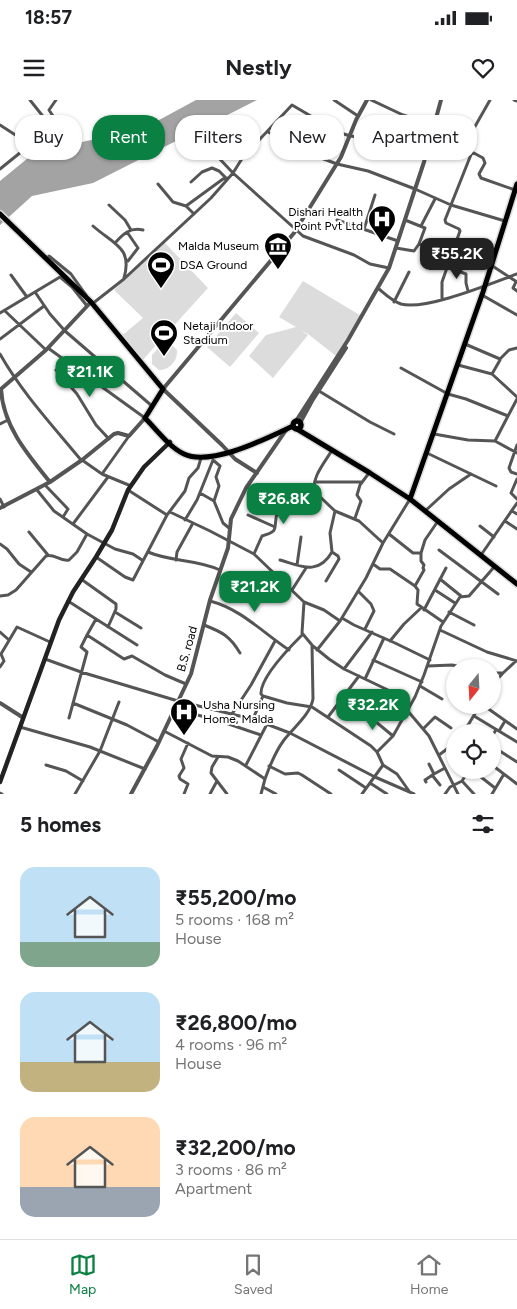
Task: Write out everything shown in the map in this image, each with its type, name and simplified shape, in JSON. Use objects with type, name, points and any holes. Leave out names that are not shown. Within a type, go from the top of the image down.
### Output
[{"type":"main road","points":[[410,499],[428,453],[482,295],[505,221],[514,203],[517,184]]},
{"type":"main road","points":[[0,214],[90,303],[163,389],[144,418],[185,454],[201,458],[212,458],[294,426],[410,499],[517,584]]},
{"type":"main road","points":[[0,782],[50,642],[68,601],[112,530],[129,488],[144,467],[170,442]]},
{"type":"street","points":[[30,100],[49,124],[55,119],[49,110],[56,100]]},
{"type":"street","points":[[334,100],[356,115]]},
{"type":"street","points":[[359,115],[367,100]]},
{"type":"street","points":[[371,100],[405,115]]},
{"type":"street","points":[[437,115],[441,100]]},
{"type":"street","points":[[477,123],[490,100]]},
{"type":"street","points":[[186,206],[233,173],[243,157],[292,105],[338,132],[354,136]]},
{"type":"street","points":[[0,125],[17,136],[26,148],[0,169]]},
{"type":"street","points":[[258,473],[235,460],[163,389],[232,309],[296,230],[336,164],[354,126]]},
{"type":"street","points":[[268,132],[336,164],[368,171],[451,205],[505,221]]},
{"type":"street","points":[[477,155],[484,160],[484,165],[479,174],[481,178],[515,190]]},
{"type":"street","points":[[221,160],[303,236],[354,255],[370,264],[389,268]]},
{"type":"street","points":[[294,426],[319,391],[363,320],[389,268],[424,160]]},
{"type":"street","points":[[442,299],[442,282],[460,231],[445,221],[469,160]]},
{"type":"street","points":[[191,182],[202,172],[212,168],[227,178]]},
{"type":"street","points":[[50,482],[23,447],[8,420],[0,388],[47,349],[90,303],[124,279],[194,214],[227,178]]},
{"type":"street","points":[[158,184],[173,202],[186,206],[194,214]]},
{"type":"street","points":[[364,229],[374,196]]},
{"type":"street","points":[[421,226],[435,199]]},
{"type":"street","points":[[109,205],[125,220],[138,248],[128,262],[124,279]]},
{"type":"street","points":[[337,220],[398,241]]},
{"type":"street","points":[[396,248],[414,251],[425,229],[405,220]]},
{"type":"street","points":[[93,226],[123,250],[128,262]]},
{"type":"street","points":[[115,243],[129,231],[142,230]]},
{"type":"street","points":[[419,244],[450,256]]},
{"type":"street","points":[[49,256],[71,274],[82,288],[90,303]]},
{"type":"street","points":[[491,265],[516,282],[513,288],[517,291]]},
{"type":"street","points":[[447,267],[466,274],[468,291]]},
{"type":"street","points":[[394,302],[409,272]]},
{"type":"street","points":[[380,286],[394,302],[415,306],[484,286],[517,274]]},
{"type":"street","points":[[11,275],[27,297]]},
{"type":"street","points":[[0,314],[61,277],[90,303]]},
{"type":"street","points":[[294,426],[380,286]]},
{"type":"street","points":[[35,292],[65,331],[152,406]]},
{"type":"street","points":[[482,295],[517,315]]},
{"type":"street","points":[[0,339],[44,306]]},
{"type":"street","points":[[5,311],[18,325],[47,349],[144,418],[102,474]]},
{"type":"street","points":[[465,344],[500,359]]},
{"type":"street","points":[[492,374],[500,359],[509,350],[517,348]]},
{"type":"street","points":[[0,354],[14,378],[35,406],[82,460],[168,514],[193,523],[254,554],[304,602],[430,660]]},
{"type":"street","points":[[457,365],[492,374],[517,398],[494,441]]},
{"type":"street","points":[[401,368],[448,394],[466,399],[508,416]]},
{"type":"street","points":[[56,370],[77,394],[96,425],[109,439]]},
{"type":"street","points":[[319,391],[370,422],[394,434]]},
{"type":"street","points":[[0,424],[8,420]]},
{"type":"street","name":"B.S. road","points":[[131,794],[159,742],[191,674],[210,600],[230,541],[229,528],[231,519],[240,500],[258,473],[294,426]]},
{"type":"street","points":[[0,499],[2,507],[50,482],[118,433],[129,436]]},
{"type":"street","points":[[434,434],[468,440],[494,441],[516,452]]},
{"type":"street","points":[[517,444],[509,471],[517,474]]},
{"type":"street","points":[[332,450],[315,482],[315,492],[335,511],[355,518],[368,527],[383,543]]},
{"type":"street","points":[[218,463],[227,452]]},
{"type":"street","points":[[428,453],[496,486]]},
{"type":"street","points":[[96,557],[125,577],[133,580],[168,514],[185,491],[189,478],[198,468],[201,458]]},
{"type":"street","points":[[185,520],[200,494],[212,458],[220,466],[216,477],[219,486],[214,501],[223,523],[229,528]]},
{"type":"street","points":[[355,518],[361,499],[357,494],[362,482],[370,473]]},
{"type":"street","points":[[425,511],[448,489],[471,474]]},
{"type":"street","points":[[73,524],[108,477]]},
{"type":"street","points":[[517,479],[512,493],[517,499]]},
{"type":"street","points":[[315,482],[362,482]]},
{"type":"street","points":[[45,485],[68,509],[63,517]]},
{"type":"street","points":[[37,490],[48,505],[87,534],[115,549],[133,554],[142,560]]},
{"type":"street","points":[[254,554],[260,538],[272,534],[277,514],[287,508],[285,490]]},
{"type":"street","points":[[200,494],[214,501]]},
{"type":"street","points":[[317,650],[341,620],[383,543],[410,499]]},
{"type":"street","points":[[481,555],[517,503]]},
{"type":"street","points":[[280,560],[306,568],[322,564],[332,552],[330,533],[335,511]]},
{"type":"street","points":[[512,511],[517,514]]},
{"type":"street","points":[[248,515],[275,527]]},
{"type":"street","points":[[504,521],[517,529]]},
{"type":"street","points":[[415,586],[424,570],[420,553],[425,540],[438,522]]},
{"type":"street","points":[[176,560],[177,552],[193,523]]},
{"type":"street","points":[[480,526],[494,537]]},
{"type":"street","points":[[29,532],[48,555],[62,561],[69,560],[77,552],[87,534]]},
{"type":"street","points":[[389,534],[414,553],[420,553]]},
{"type":"street","points":[[297,565],[301,537]]},
{"type":"street","points":[[0,544],[8,549],[20,564],[31,572]]},
{"type":"street","points":[[439,550],[498,594]]},
{"type":"street","points":[[148,552],[163,558],[204,564],[220,570]]},
{"type":"street","points":[[326,581],[339,559],[332,552]]},
{"type":"street","points":[[0,596],[12,593],[48,555]]},
{"type":"street","points":[[373,564],[380,569],[390,569],[415,586],[418,590],[417,604],[443,622]]},
{"type":"street","points":[[440,579],[461,596],[469,596],[495,566]]},
{"type":"street","points":[[292,590],[306,568]]},
{"type":"street","points":[[390,641],[404,624],[423,609],[446,568]]},
{"type":"street","points":[[81,579],[116,604],[115,612],[108,627]]},
{"type":"street","points":[[435,590],[455,603]]},
{"type":"street","points":[[358,591],[374,611],[365,629]]},
{"type":"street","points":[[377,752],[393,736],[421,684],[443,622],[461,596]]},
{"type":"street","points":[[210,600],[230,608],[258,626],[289,650]]},
{"type":"street","points":[[68,601],[137,645]]},
{"type":"street","points":[[304,602],[302,635],[265,680],[260,692],[263,696],[287,703],[312,707],[365,741],[377,752],[384,765],[397,774],[410,792]]},
{"type":"street","points":[[115,612],[141,628]]},
{"type":"street","points":[[449,612],[474,625]]},
{"type":"street","points":[[68,718],[87,651],[81,647],[96,619]]},
{"type":"street","points":[[204,625],[225,635],[234,643],[240,653]]},
{"type":"street","points":[[0,667],[4,661],[1,654],[17,627],[50,642]]},
{"type":"street","points":[[440,630],[474,646],[517,661]]},
{"type":"street","points":[[0,632],[9,640]]},
{"type":"street","points":[[344,669],[372,632]]},
{"type":"street","points":[[87,635],[124,659],[132,656],[165,675],[186,684]]},
{"type":"street","points":[[302,635],[317,650],[344,669],[388,690],[396,697],[429,736],[458,794]]},
{"type":"street","points":[[365,679],[384,638]]},
{"type":"street","points":[[232,714],[251,685],[275,641]]},
{"type":"street","points":[[261,794],[270,766],[280,747],[312,707],[312,645]]},
{"type":"street","points":[[44,658],[81,672],[178,701],[267,724],[290,733],[375,777],[414,794]]},
{"type":"street","points":[[374,660],[421,684],[442,700]]},
{"type":"street","points":[[501,675],[517,661]]},
{"type":"street","points":[[428,666],[446,665]]},
{"type":"street","points":[[328,718],[359,676]]},
{"type":"street","points":[[252,719],[263,696]]},
{"type":"street","points":[[75,794],[100,751],[119,702]]},
{"type":"street","points":[[0,703],[22,717]]},
{"type":"street","points":[[73,703],[113,719],[159,742]]},
{"type":"street","points":[[174,709],[217,720],[262,735]]},
{"type":"street","points":[[364,712],[393,736]]},
{"type":"street","points":[[495,714],[517,729]]},
{"type":"street","points":[[470,724],[474,716],[487,724]]},
{"type":"street","points":[[423,729],[435,717],[446,725]]},
{"type":"street","points":[[501,726],[505,721]]},
{"type":"street","points":[[246,765],[267,724]]},
{"type":"street","points":[[20,726],[100,751],[145,769]]},
{"type":"street","points":[[164,731],[206,754],[233,758],[265,779]]},
{"type":"street","points":[[501,732],[517,742]]},
{"type":"street","points":[[184,794],[188,784],[179,776],[184,768],[181,757],[188,743]]},
{"type":"street","points":[[439,755],[446,750]]},
{"type":"street","points":[[501,752],[517,762]]},
{"type":"street","points":[[218,757],[210,770],[227,794]]},
{"type":"street","points":[[429,764],[440,785]]},
{"type":"street","points":[[46,765],[66,772],[83,781]]},
{"type":"street","points":[[362,794],[384,765]]},
{"type":"street","points":[[270,766],[285,774],[302,775],[331,794]]},
{"type":"street","points":[[426,782],[425,780],[433,774],[445,768]]},
{"type":"street","points":[[339,770],[366,788]]},
{"type":"street","points":[[501,772],[517,784]]},
{"type":"street","points":[[492,794],[504,774]]},
{"type":"street","points":[[482,779],[495,788]]},
{"type":"street","points":[[210,794],[218,781]]},
{"type":"street","points":[[445,794],[450,787],[462,781],[474,794]]},
{"type":"street","points":[[370,783],[388,794]]},
{"type":"street","points":[[263,787],[276,794]]},
{"type":"shaded area","points":[[196,100],[257,100],[227,115],[175,115],[175,142],[165,147],[165,117]]},
{"type":"shaded area","points":[[92,140],[92,160],[138,160],[93,183],[32,196],[0,225],[0,181],[26,160],[82,160],[82,142]]},
{"type":"shaded area","name":"DSA Ground","points":[[165,243],[208,288],[140,363],[119,338],[143,318],[114,290]]},
{"type":"shaded area","points":[[303,281],[363,317],[336,356],[308,334],[300,330],[308,335],[273,378],[249,356],[266,335],[296,327],[279,317]]},
{"type":"shaded area","points":[[236,313],[259,333],[230,367],[207,347]]},
{"type":"shaded area","name":"Netaji Indoor Stadium","points":[[170,343],[177,350],[176,358],[169,367],[159,370],[152,364],[152,355],[162,344]]},
{"type":"place","name":"Dishari Health Point Pvt Ltd","points":[[382,243]]},
{"type":"place","name":"Malda Museum","points":[[278,270]]},
{"type":"place","name":"DSA Ground","points":[[161,289]]},
{"type":"place","name":"Netaji Indoor Stadium","points":[[164,357]]},
{"type":"place","name":"Usha Nursing Home, Malda","points":[[184,736]]}]
